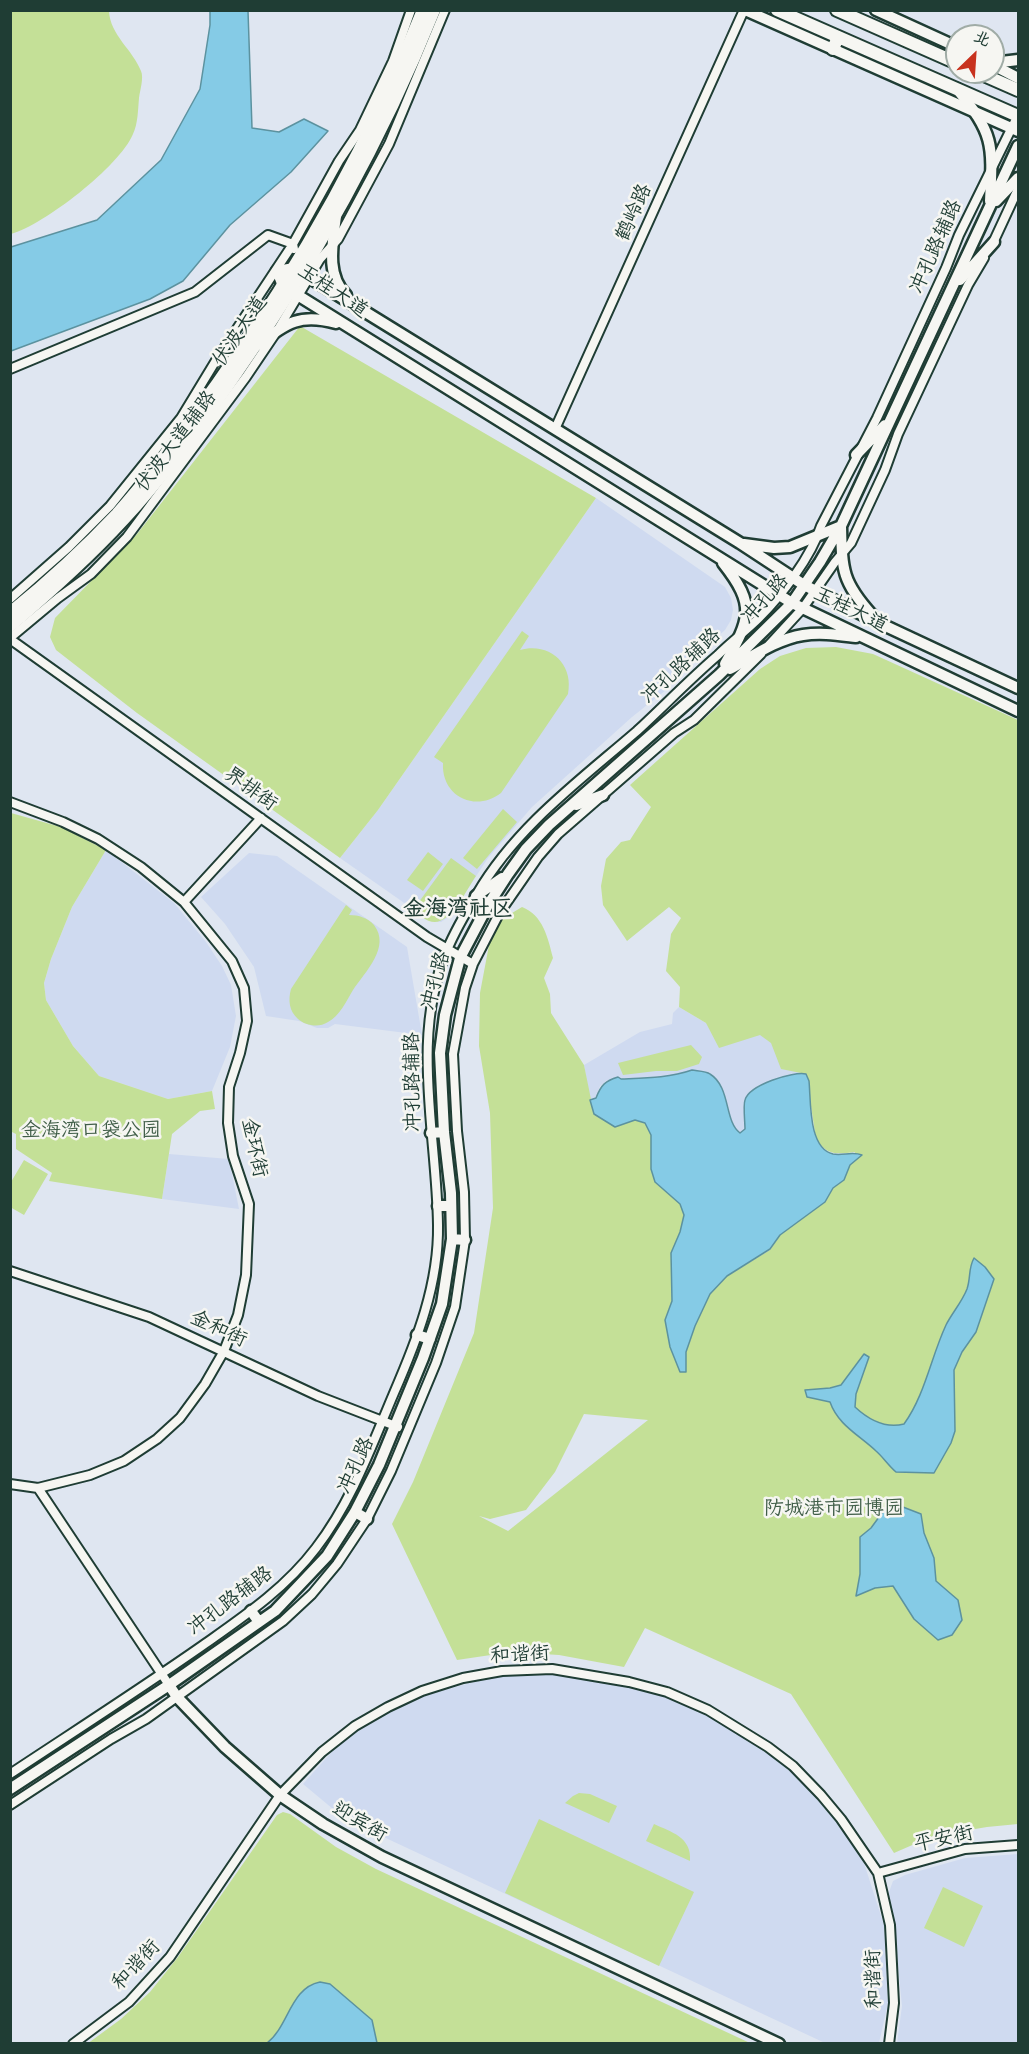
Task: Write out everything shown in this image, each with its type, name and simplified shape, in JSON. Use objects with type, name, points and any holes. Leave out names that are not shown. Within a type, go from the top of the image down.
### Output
[{"type":"main road","name":"伏波大道","points":[[302,273],[402,64],[423,10]]},
{"type":"main road","name":"伏波大道","points":[[10,626],[83,562],[125,519],[220,404],[337,213],[377,139],[434,10]]},
{"type":"main road","points":[[744,10],[836,43],[1018,115]]},
{"type":"main road","points":[[777,10],[836,43],[1015,129]]},
{"type":"main road","points":[[837,10],[945,57]]},
{"type":"main road","points":[[876,10],[945,42]]},
{"type":"main road","points":[[956,89],[986,128],[991,147],[990,208]]},
{"type":"main road","name":"冲孔路","points":[[10,1789],[169,1685],[275,1611],[327,1556],[356,1512],[379,1465],[442,1304],[452,1239],[440,1053],[445,1015],[460,957],[488,905],[526,849],[719,675],[792,603],[842,526],[1018,146]]},
{"type":"main road","points":[[990,208],[1018,178]]},
{"type":"main road","points":[[337,213],[333,244],[333,273],[338,287],[358,308]]},
{"type":"main road","points":[[952,290],[994,243]]},
{"type":"main road","name":"玉桂大道","points":[[277,271],[302,273],[740,543],[804,585],[1018,688]]},
{"type":"main road","name":"玉桂大道","points":[[277,271],[291,290],[792,603],[1018,711]]},
{"type":"main road","name":"伏波大道","points":[[10,613],[76,555],[118,513],[291,290]]},
{"type":"main road","points":[[253,349],[291,323],[310,318],[348,326]]},
{"type":"main road","points":[[856,455],[892,418]]},
{"type":"main road","points":[[740,543],[774,548],[790,547],[842,526],[842,554],[846,579],[855,596],[877,622]]},
{"type":"main road","points":[[718,556],[739,583],[747,603],[742,634],[719,675]]},
{"type":"main road","points":[[719,675],[787,639],[805,634],[832,634],[867,639]]},
{"type":"main road","points":[[973,690],[982,670]]},
{"type":"main road","points":[[568,809],[603,795]]},
{"type":"main road","points":[[476,896],[508,874]]},
{"type":"main road","points":[[431,1133],[444,1132]]},
{"type":"main road","points":[[438,1206],[451,1206]]},
{"type":"main road","points":[[452,1239],[465,1240]]},
{"type":"main road","points":[[417,1335],[430,1339]]},
{"type":"main road","points":[[356,1512],[367,1519]]},
{"type":"main road","points":[[251,1611],[259,1622]]},
{"type":"main road","name":"迎宾街","points":[[169,1685],[177,1697],[225,1747],[280,1795],[323,1824],[382,1857],[779,2043]]},
{"type":"street","name":"伏波大道辅路","points":[[10,599],[69,547],[110,506],[181,418],[215,362],[277,271],[339,161],[360,130],[393,60],[411,10]]},
{"type":"street","points":[[10,369],[195,292],[268,235],[293,244],[302,273],[320,259],[338,239],[389,144],[445,10]]},
{"type":"street","name":"鹤岭路","points":[[555,429],[744,10]]},
{"type":"street","name":"冲孔路辅路","points":[[10,1774],[162,1674],[266,1601],[316,1548],[344,1506],[367,1460],[417,1335],[431,1291],[439,1239],[427,1053],[438,978],[447,950],[494,866],[540,815],[761,617],[816,542],[856,455],[877,418],[959,235],[991,170],[1015,129],[1018,115]]},
{"type":"street","name":"冲孔路辅路","points":[[10,1805],[111,1739],[146,1719],[283,1621],[312,1594],[337,1564],[367,1519],[391,1471],[455,1307],[465,1240],[464,1192],[457,1131],[453,1054],[463,997],[473,964],[500,912],[538,857],[558,834],[674,733],[694,720],[765,650],[803,608],[851,543],[885,470],[898,434],[968,285],[994,243],[1018,189]]},
{"type":"street","name":"伏波大道辅路","points":[[10,639],[58,598],[91,574],[127,537],[220,404],[277,331],[291,290]]},
{"type":"street","name":"界排街","points":[[10,639],[447,950],[473,964]]},
{"type":"street","name":"金环街","points":[[10,802],[53,818],[98,839],[141,867],[184,902],[232,961],[244,988],[247,1021],[229,1087],[228,1123],[233,1156],[249,1204],[246,1275],[238,1315],[224,1351],[205,1384],[180,1418],[157,1439],[124,1461],[90,1475],[38,1488],[10,1484]]},
{"type":"street","points":[[184,902],[261,818]]},
{"type":"street","name":"金和街","points":[[10,1271],[149,1317],[318,1396],[406,1431]]},
{"type":"street","name":"迎宾街","points":[[38,1488],[169,1685]]},
{"type":"street","name":"和谐街","points":[[73,2043],[129,2002],[170,1957],[280,1795],[322,1752],[355,1726],[422,1691],[463,1678],[502,1671],[552,1669],[667,1692],[708,1710],[768,1747],[793,1766],[821,1795],[841,1819],[878,1873],[890,1925],[894,2003],[889,2043]]},
{"type":"street","name":"平安街","points":[[878,1873],[965,1849],[1018,1845]]},
{"type":"shaded area","points":[[596,498],[725,587],[731,598],[733,610],[731,620],[725,630],[685,666],[666,690],[632,717],[532,807],[488,858],[450,916],[441,922],[430,921],[340,858],[378,810]]},
{"type":"shaded area","points":[[106,850],[174,903],[206,942],[231,985],[236,1016],[230,1047],[212,1091],[168,1099],[99,1076],[73,1046],[46,1000],[44,983],[51,959],[72,907]]},
{"type":"shaded area","points":[[249,853],[277,856],[407,947],[422,1035],[335,1024],[328,1028],[317,1028],[299,1021],[266,1016],[254,967],[225,924],[201,897]]},
{"type":"shaded area","points":[[811,994],[809,1081],[744,1101],[745,1129],[740,1133],[692,1070],[678,1075],[621,1079],[618,1077],[606,1081],[600,1086],[596,1098],[590,1100],[584,1065],[640,1032],[672,1024],[673,1013],[679,1007],[706,1023]]},
{"type":"shaded area","points":[[169,1154],[229,1159],[239,1209],[162,1199]]},
{"type":"shaded area","points":[[546,1672],[605,1678],[681,1699],[747,1737],[789,1769],[839,1821],[863,1860],[884,1925],[888,2003],[879,2043],[825,2043],[345,1819],[303,1784],[346,1736],[411,1699],[496,1676]]},
{"type":"shaded area","points":[[1018,1854],[1018,2043],[897,2043],[902,2006],[894,1924],[888,1895],[893,1881],[905,1875],[965,1858]]},
{"type":"green space","points":[[10,11],[109,11],[113,28],[137,63],[142,77],[135,130],[113,162],[80,193],[61,207],[11,234]]},
{"type":"green space","points":[[300,326],[596,498],[378,810],[340,858],[137,713],[56,650],[50,637],[55,618],[137,534]]},
{"type":"green space","points":[[522,631],[529,636],[520,650],[541,649],[558,658],[567,673],[568,694],[501,793],[491,799],[471,801],[454,792],[444,775],[443,763],[434,757]]},
{"type":"green space","name":"防城港市园博园","points":[[836,647],[873,654],[1018,720],[1018,1824],[933,1836],[894,1853],[791,1694],[645,1628],[624,1667],[559,1655],[511,1652],[457,1660],[392,1524],[413,1482],[474,1333],[493,1208],[490,1113],[479,1046],[480,993],[489,945],[502,919],[522,907],[540,921],[547,935],[553,958],[544,978],[550,994],[551,1013],[584,1065],[594,1114],[615,1127],[635,1120],[645,1123],[651,1135],[651,1169],[655,1182],[680,1204],[684,1215],[671,1253],[672,1301],[665,1320],[686,1372],[686,1352],[710,1294],[727,1276],[770,1250],[780,1235],[825,1202],[833,1188],[844,1180],[855,1152],[833,1153],[820,1145],[816,1139],[806,1074],[781,1069],[771,1043],[760,1035],[719,1048],[706,1023],[679,1007],[680,987],[666,971],[671,934],[681,918],[669,907],[627,941],[603,905],[601,886],[606,859],[621,842],[630,840],[651,807],[630,785],[760,669],[780,656],[806,648]],"holes":[[[584,1414],[648,1420],[508,1531],[479,1516],[490,1519],[526,1510],[555,1472]]]},
{"type":"green space","points":[[503,809],[517,822],[477,869],[463,858]]},
{"type":"green space","name":"金海湾口袋公园","points":[[11,813],[61,827],[106,850],[72,907],[44,983],[46,1000],[73,1046],[99,1076],[168,1099],[212,1091],[215,1109],[200,1111],[172,1134],[162,1199],[49,1181],[52,1173],[16,1149],[16,1134],[10,1131]]},
{"type":"green space","points":[[428,852],[443,864],[423,891],[407,880]]},
{"type":"green space","points":[[451,858],[476,876],[450,914],[436,922],[429,921],[413,910]]},
{"type":"green space","points":[[346,905],[352,910],[349,915],[363,917],[374,925],[380,942],[378,950],[336,1016],[324,1024],[309,1025],[298,1019],[291,1009],[291,989]]},
{"type":"green space","points":[[691,1045],[702,1057],[699,1064],[677,1071],[623,1075],[618,1063]]},
{"type":"green space","points":[[24,1160],[48,1174],[24,1215],[10,1207],[11,1182]]},
{"type":"green space","points":[[579,1793],[590,1794],[617,1806],[609,1823],[565,1803]]},
{"type":"green space","points":[[283,1812],[290,1814],[336,1847],[376,1869],[750,2043],[87,2044],[121,2019],[150,1992],[178,1957],[277,1815]]},
{"type":"green space","points":[[539,1819],[694,1892],[659,1966],[505,1893]]},
{"type":"green space","points":[[654,1824],[679,1836],[684,1841],[688,1846],[690,1861],[646,1841]]},
{"type":"green space","points":[[943,1887],[983,1906],[964,1947],[924,1928]]},
{"type":"water","points":[[210,11],[248,11],[252,128],[279,132],[304,119],[328,131],[291,172],[230,225],[183,281],[150,299],[11,351],[11,247],[97,220],[161,160],[200,89]]},
{"type":"water","points":[[692,1070],[708,1073],[717,1080],[725,1095],[735,1128],[740,1133],[745,1129],[744,1102],[748,1094],[772,1080],[806,1074],[809,1081],[812,1123],[819,1143],[833,1154],[862,1155],[850,1165],[844,1180],[833,1188],[825,1202],[780,1235],[770,1249],[727,1276],[710,1294],[686,1352],[686,1372],[680,1372],[670,1347],[665,1320],[672,1301],[671,1253],[684,1215],[680,1204],[655,1182],[651,1169],[651,1135],[645,1123],[635,1120],[615,1127],[594,1114],[590,1100],[596,1098],[604,1084],[618,1077],[621,1079],[657,1077]]},
{"type":"water","points":[[974,1258],[994,1279],[976,1332],[962,1352],[954,1370],[955,1431],[951,1443],[934,1473],[896,1472],[879,1453],[838,1417],[830,1402],[807,1397],[805,1390],[841,1385],[864,1354],[869,1357],[856,1394],[855,1407],[878,1422],[890,1425],[904,1424],[923,1388],[946,1325],[967,1289]]},
{"type":"water","points":[[890,1502],[921,1514],[924,1533],[934,1558],[936,1581],[958,1600],[962,1620],[952,1635],[938,1640],[914,1619],[893,1586],[875,1588],[856,1596],[860,1574],[860,1537],[871,1528]]},
{"type":"water","points":[[320,1982],[330,1984],[372,2020],[377,2043],[267,2043],[274,2036],[302,1992]]},
{"type":"district","name":"金海湾社区","points":[[458,910]]}]
